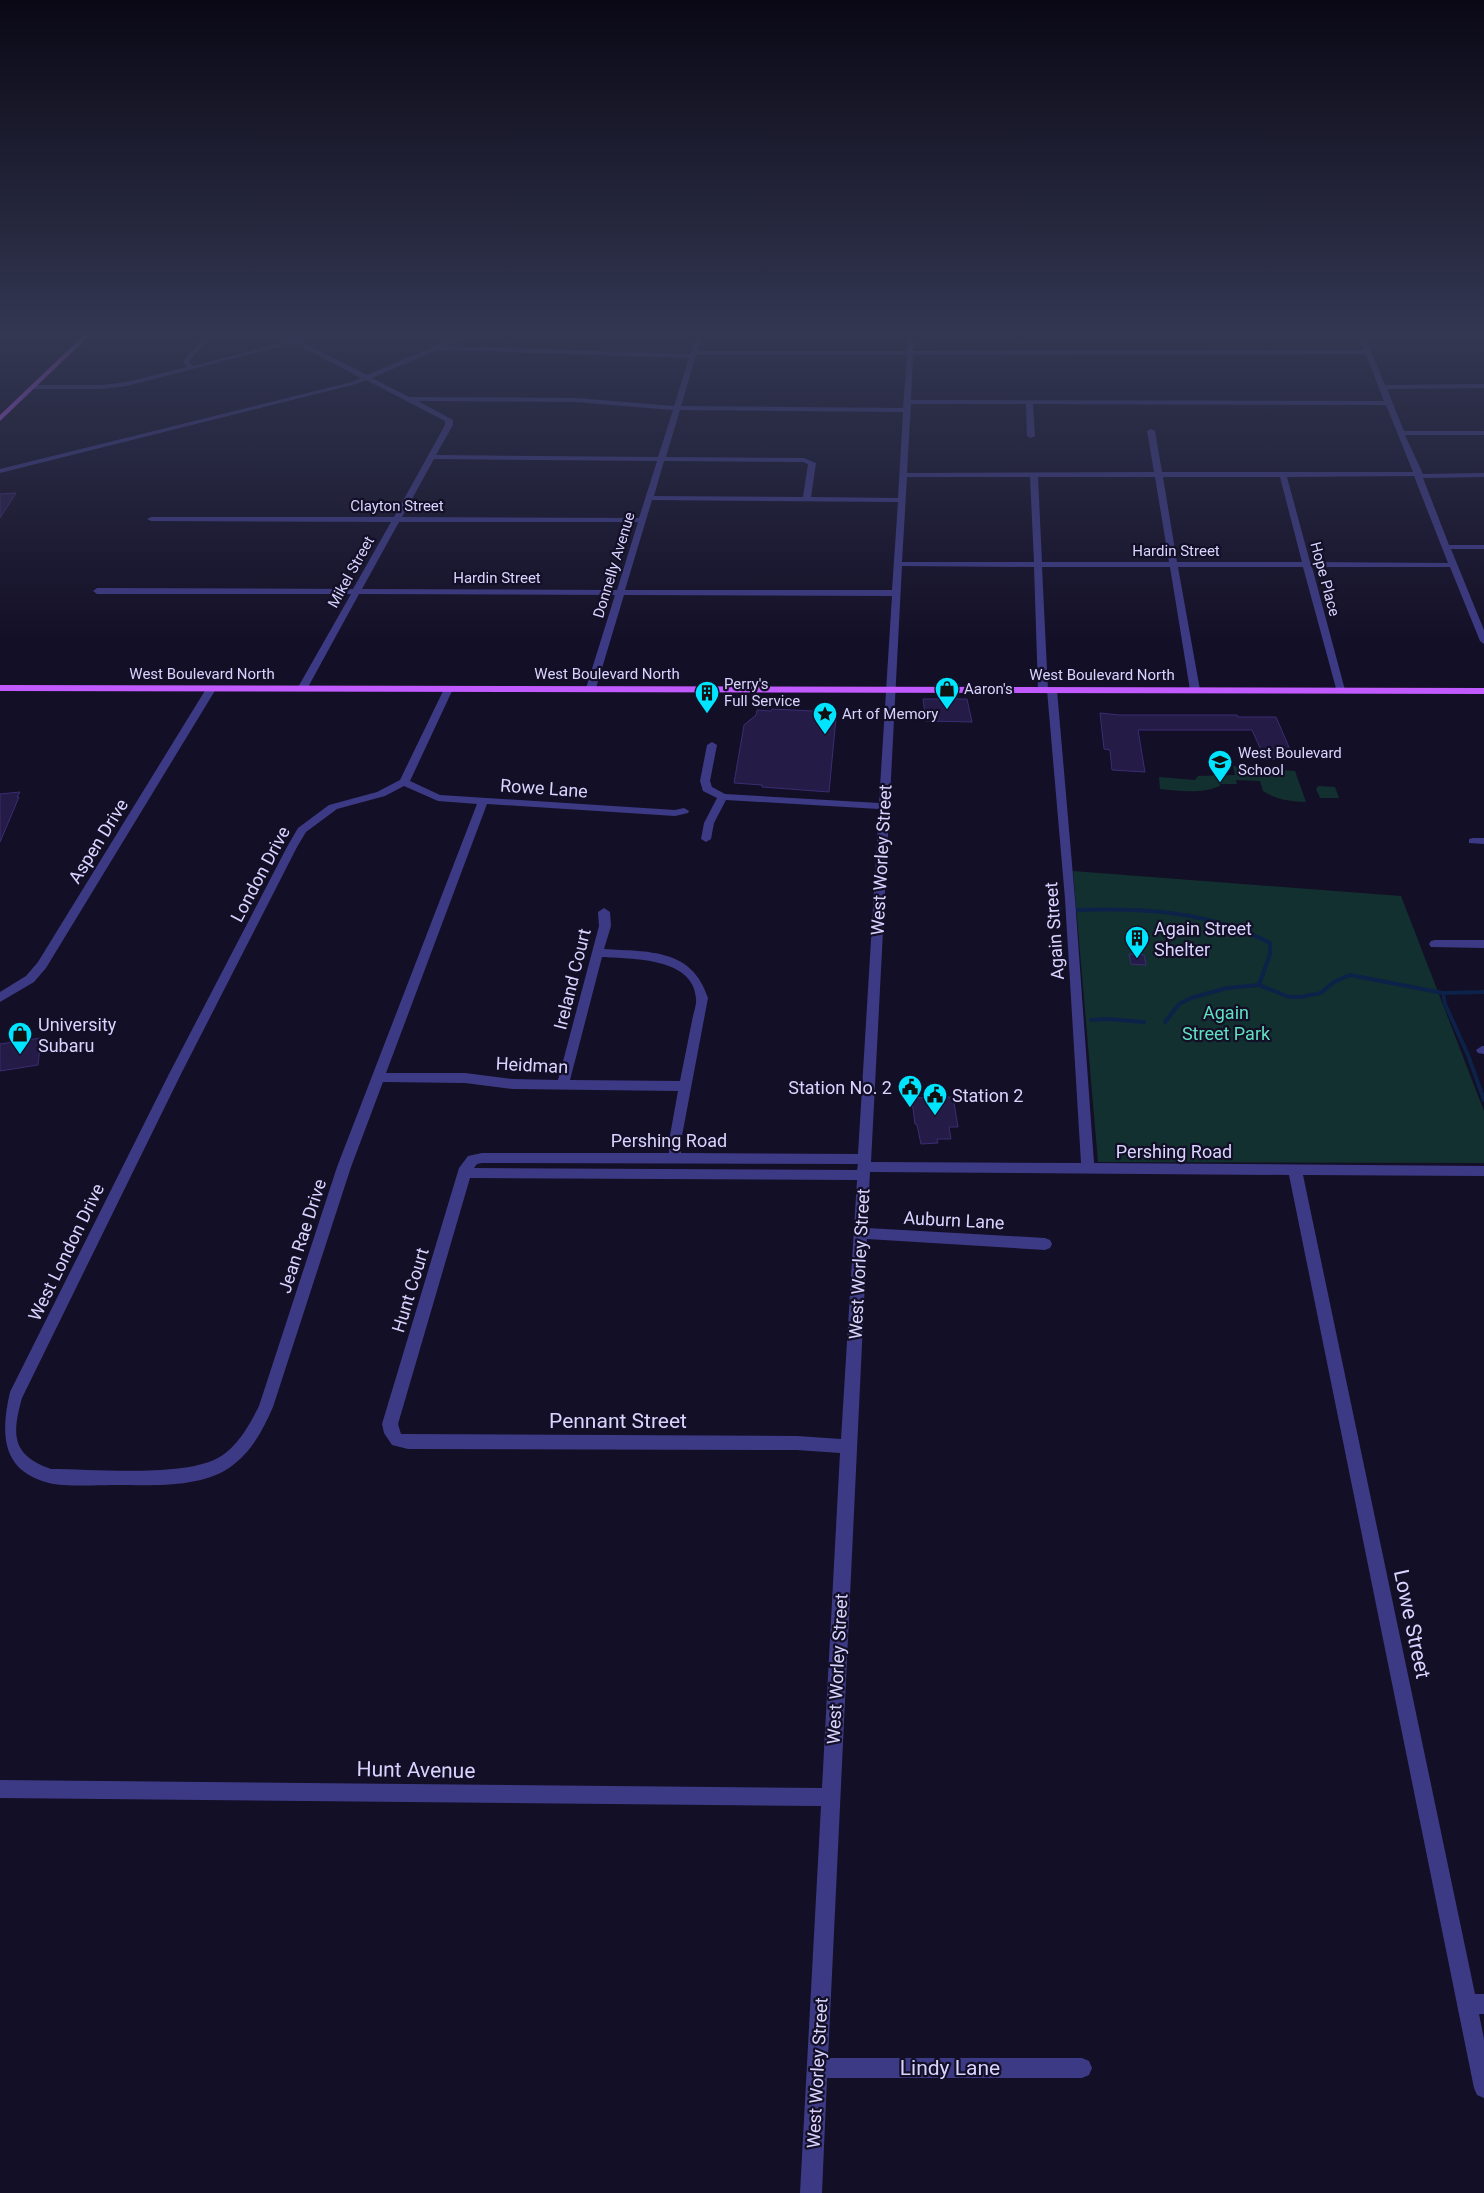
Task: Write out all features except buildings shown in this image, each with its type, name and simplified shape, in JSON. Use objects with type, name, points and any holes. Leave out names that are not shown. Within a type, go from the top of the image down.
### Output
[{"type":"main road","name":"West Boulevard North","points":[[0,688],[1484,691]]},
{"type":"street","points":[[0,472],[134,438]]},
{"type":"street","name":"Mikel Street","points":[[302,689],[441,438]]},
{"type":"street","name":"Donnelly Avenue","points":[[591,688],[668,438]]},
{"type":"street","name":"West Worley Street","points":[[811,2193],[848,1447],[905,438]]},
{"type":"street","points":[[1152,438],[1195,690]]},
{"type":"street","points":[[1404,438],[1484,641]]},
{"type":"street","points":[[430,457],[804,460],[812,463],[807,499]]},
{"type":"street","name":"Hope Place","points":[[1283,474],[1340,690]]},
{"type":"street","points":[[902,475],[1484,475]]},
{"type":"street","name":"Again Street","points":[[1034,475],[1038,564],[1048,690],[1070,899],[1088,1170]]},
{"type":"street","points":[[650,498],[901,500]]},
{"type":"street","name":"Clayton Street","points":[[151,519],[643,520]]},
{"type":"street","points":[[1447,547],[1484,546]]},
{"type":"street","name":"Hardin Street","points":[[898,564],[1454,565]]},
{"type":"street","name":"Hardin Street","points":[[97,591],[896,593]]},
{"type":"street","points":[[1472,612],[1484,612]]},
{"type":"street","name":"Aspen Drive","points":[[0,998],[30,979],[42,965],[211,689]]},
{"type":"street","points":[[404,782],[448,689]]},
{"type":"street","points":[[712,745],[705,781],[707,789],[723,797],[883,806]]},
{"type":"street","name":"Rowe Lane","points":[[404,782],[438,798],[676,813],[684,811]]},
{"type":"street","name":"London Drive","points":[[175,1074],[302,830],[333,807],[381,794],[404,782]]},
{"type":"street","points":[[706,839],[710,823],[723,797]]},
{"type":"street","name":"Jean Rae Drive","points":[[11,1451],[21,1463],[35,1472],[51,1476],[163,1476],[200,1474],[222,1464],[240,1449],[255,1431],[266,1407],[344,1167],[483,801]]},
{"type":"street","name":"Ireland Court","points":[[563,1084],[598,953],[604,926],[604,912]]},
{"type":"street","points":[[1435,944],[1484,944]]},
{"type":"street","points":[[598,953],[667,959],[688,970],[700,989],[702,998],[675,1141],[675,1158]]},
{"type":"street","name":"West London Drive","points":[[11,1451],[7,1429],[15,1397],[175,1074]]},
{"type":"street","name":"Heidman","points":[[377,1077],[465,1078],[513,1084],[685,1086]]},
{"type":"street","name":"Pershing Road","points":[[473,1160],[482,1158],[675,1158],[865,1167],[1088,1170],[1484,1171]]},
{"type":"street","name":"Hunt Court","points":[[392,1433],[390,1424],[464,1173],[473,1160]]},
{"type":"street","points":[[464,1173],[865,1167]]},
{"type":"street","name":"Lowe Street","points":[[1295,1170],[1475,2004],[1484,2088]]},
{"type":"street","name":"Auburn Lane","points":[[860,1233],[1045,1244]]},
{"type":"street","name":"Pennant Street","points":[[392,1433],[397,1440],[408,1442],[797,1443],[848,1447]]},
{"type":"street","name":"Hunt Avenue","points":[[0,1789],[831,1797]]},
{"type":"street","name":"Lindy Lane","points":[[817,2068],[1082,2068]]},
{"type":"green space","points":[[1233,766],[1295,771],[1306,802],[1273,796],[1263,791],[1260,781],[1236,780],[1237,784],[1220,784],[1220,786],[1213,789],[1198,791],[1160,789],[1159,777],[1195,780],[1198,776],[1235,775]]},
{"type":"green space","points":[[1318,786],[1335,787],[1339,798],[1320,798],[1316,789]]},
{"type":"green space","name":"Again Street Park","points":[[1073,871],[1401,896],[1484,1111],[1484,1163],[1098,1162]]},
{"type":"waterway","points":[[1049,905],[1060,909]]},
{"type":"waterway","points":[[1076,910],[1126,910],[1176,914],[1224,924],[1247,932],[1270,943],[1270,954],[1259,985]]},
{"type":"waterway","points":[[1259,985],[1289,997],[1301,997],[1321,993],[1334,982],[1350,975],[1443,993]]},
{"type":"waterway","points":[[1165,1022],[1179,1004],[1191,998],[1227,988],[1259,985]]},
{"type":"waterway","points":[[1443,993],[1484,992]]},
{"type":"waterway","points":[[1443,993],[1445,1004],[1468,1055],[1484,1100]]},
{"type":"waterway","points":[[1091,1020],[1108,1019],[1144,1022]]},
{"type":"place","name":"Aaron's","points":[[947,710]]},
{"type":"place","name":"Perry's Full Service","points":[[707,714]]},
{"type":"place","name":"Art of Memory","points":[[825,735]]},
{"type":"place","name":"West Boulevard School","points":[[1220,783]]},
{"type":"place","name":"Again Street Shelter","points":[[1137,959]]},
{"type":"place","name":"University Subaru","points":[[20,1055]]},
{"type":"place","name":"Station No. 2","points":[[910,1108]]},
{"type":"place","name":"Station 2","points":[[935,1116]]}]
